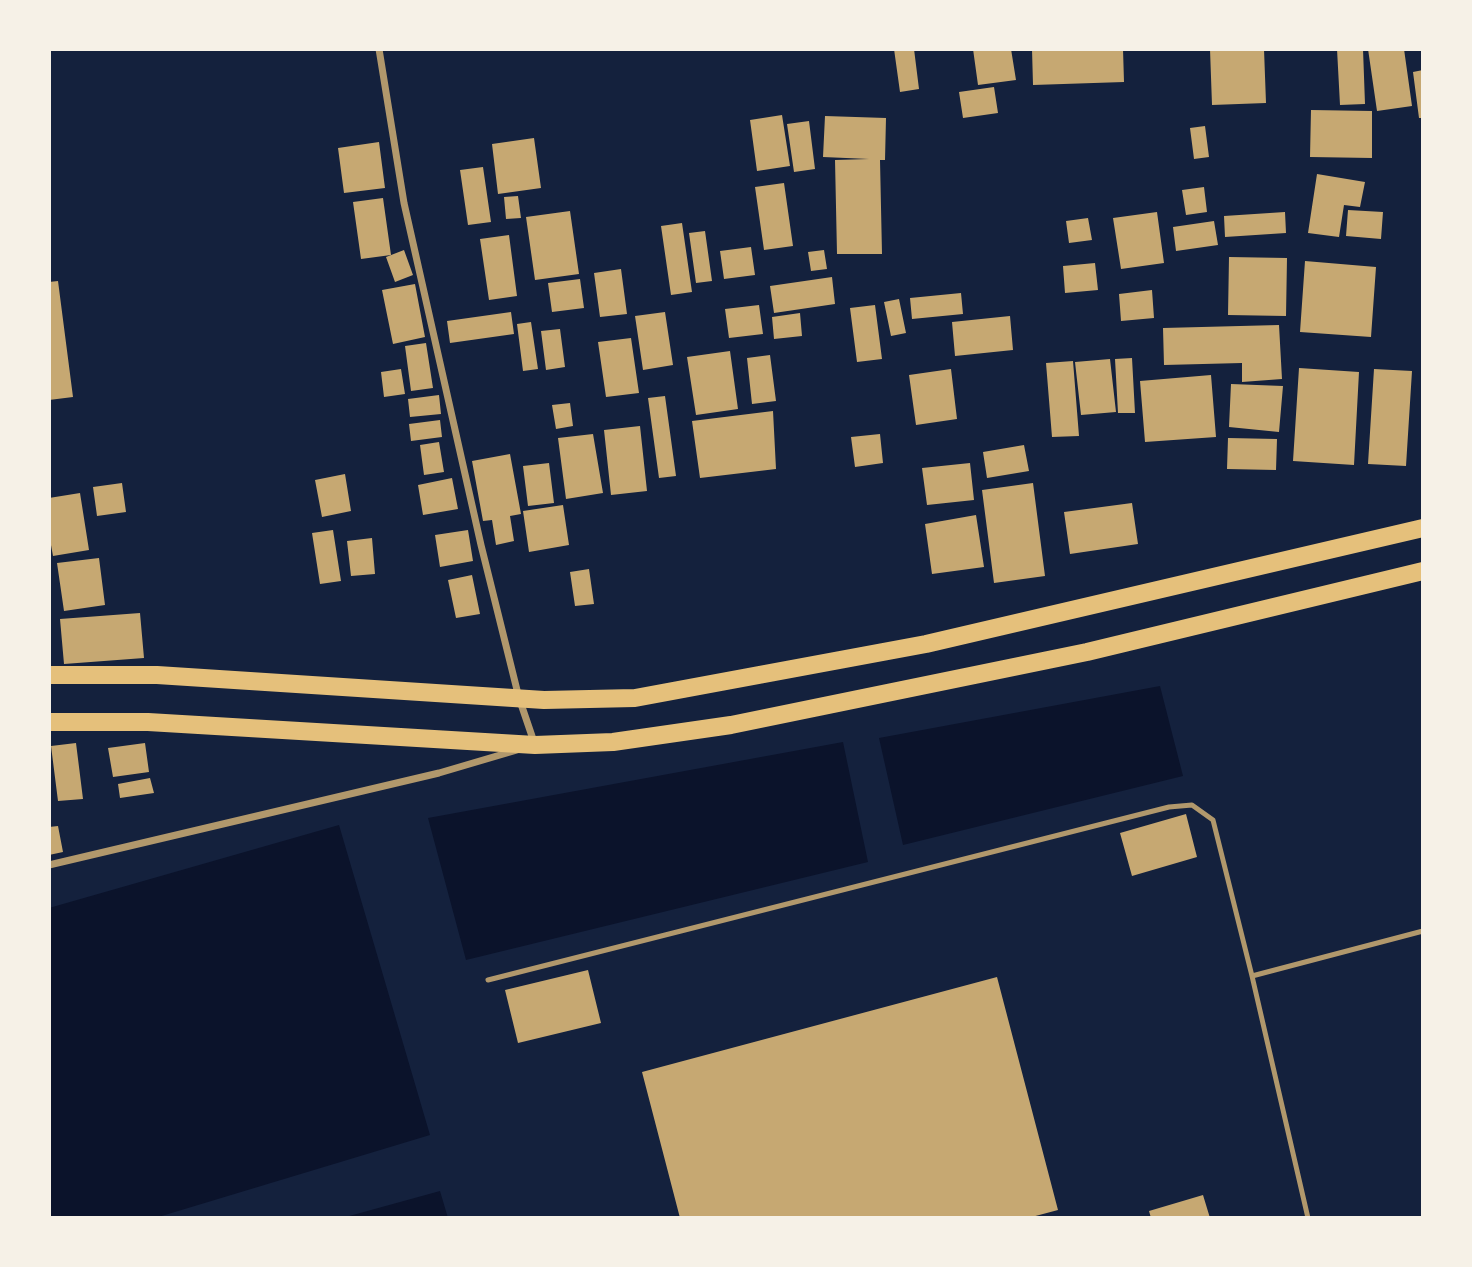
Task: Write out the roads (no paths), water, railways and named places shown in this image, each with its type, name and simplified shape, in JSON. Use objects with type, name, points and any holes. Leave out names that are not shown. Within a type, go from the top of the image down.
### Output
[{"type":"main road","points":[[49,675],[157,675],[544,700],[635,698],[926,644],[1423,528]]},
{"type":"main road","points":[[49,722],[148,722],[535,745],[613,742],[731,725],[1087,652],[1423,570]]},
{"type":"street","points":[[49,865],[439,773],[535,745],[519,698],[481,545],[404,203],[380,49]]},
{"type":"lane","points":[[488,980],[1168,807],[1192,805],[1213,820],[1308,1218]]},
{"type":"lane","points":[[1252,976],[1423,931]]},
{"type":"water","points":[[1160,686],[1183,776],[903,845],[879,738]]},
{"type":"water","points":[[843,742],[868,862],[466,960],[428,818]]},
{"type":"water","points":[[339,825],[430,1135],[155,1218],[49,1218],[49,908]]},
{"type":"water","points":[[440,1191],[448,1218],[342,1218]]}]
